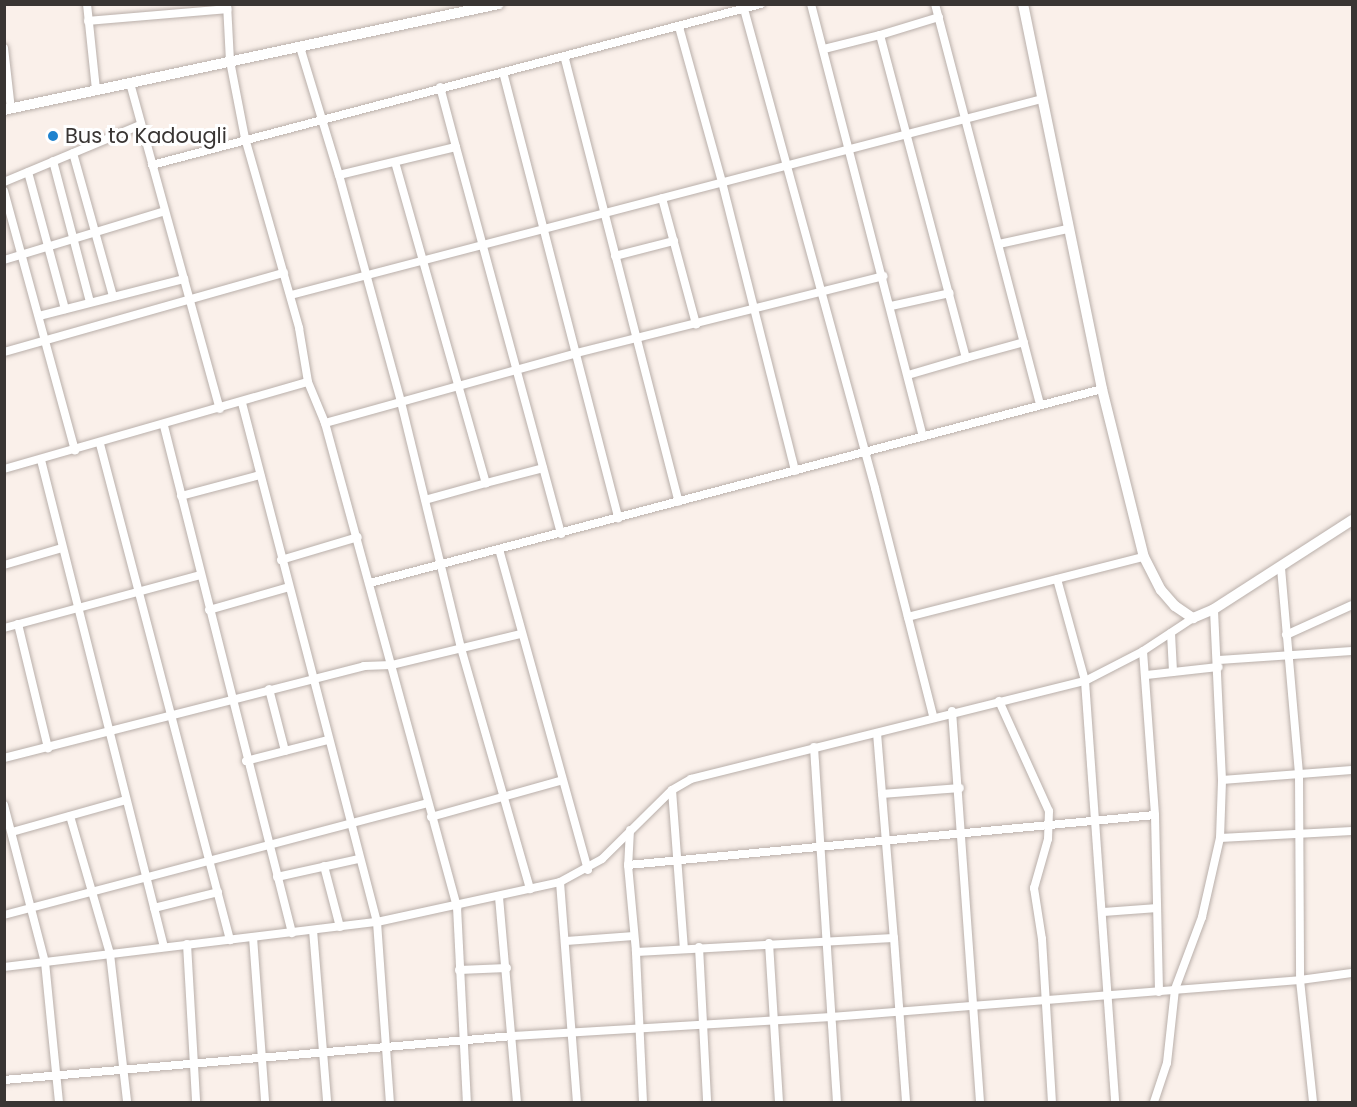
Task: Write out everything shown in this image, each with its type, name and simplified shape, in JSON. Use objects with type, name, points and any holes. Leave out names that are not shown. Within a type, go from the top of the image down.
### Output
[{"type":"main road","points":[[8,109],[499,4]]},
{"type":"main road","points":[[1023,4],[1067,229],[1102,389],[1144,556],[1169,600],[1192,618],[1214,609],[1353,520]]},
{"type":"street","points":[[87,4],[96,90]]},
{"type":"street","points":[[152,165],[440,87],[565,59],[761,4]]},
{"type":"street","points":[[811,4],[884,276],[923,437]]},
{"type":"street","points":[[935,4],[1040,404]]},
{"type":"street","points":[[88,21],[227,7],[231,61],[245,138],[291,295],[308,382],[325,423],[358,537],[431,817],[457,907],[467,1102]]},
{"type":"street","points":[[744,9],[865,451],[933,716]]},
{"type":"street","points":[[824,49],[939,17]]},
{"type":"street","points":[[679,27],[722,182],[795,471]]},
{"type":"street","points":[[880,35],[908,133],[966,358]]},
{"type":"street","points":[[300,47],[367,274],[461,648],[530,889]]},
{"type":"street","points":[[4,48],[8,109]]},
{"type":"street","points":[[565,59],[679,502]]},
{"type":"street","points":[[503,72],[618,519]]},
{"type":"street","points":[[130,83],[220,409]]},
{"type":"street","points":[[440,87],[561,534]]},
{"type":"street","points":[[291,295],[483,242],[605,213],[850,147],[1042,99]]},
{"type":"street","points":[[4,182],[140,124]]},
{"type":"street","points":[[339,175],[456,147]]},
{"type":"street","points":[[73,153],[113,296]]},
{"type":"street","points":[[53,161],[90,302]]},
{"type":"street","points":[[395,162],[461,387],[486,483]]},
{"type":"street","points":[[28,172],[65,309]]},
{"type":"street","points":[[4,191],[75,450]]},
{"type":"street","points":[[662,198],[696,324]]},
{"type":"street","points":[[4,260],[165,212]]},
{"type":"street","points":[[999,244],[1067,229]]},
{"type":"street","points":[[615,256],[674,241]]},
{"type":"street","points":[[4,352],[190,302],[284,273]]},
{"type":"street","points":[[325,423],[577,353],[884,276]]},
{"type":"street","points":[[39,316],[184,279]]},
{"type":"street","points":[[891,306],[950,293]]},
{"type":"street","points":[[908,375],[1024,342]]},
{"type":"street","points":[[4,469],[242,404],[308,382]]},
{"type":"street","points":[[370,583],[1102,389]]},
{"type":"street","points":[[242,404],[377,922],[390,1102]]},
{"type":"street","points":[[164,426],[230,700],[292,933]]},
{"type":"street","points":[[100,444],[230,940]]},
{"type":"street","points":[[40,460],[164,947]]},
{"type":"street","points":[[425,500],[543,468]]},
{"type":"street","points":[[181,496],[260,475]]},
{"type":"street","points":[[281,560],[358,537]]},
{"type":"street","points":[[5,563],[62,548]]},
{"type":"street","points":[[499,549],[560,781],[588,870]]},
{"type":"street","points":[[908,617],[1144,556]]},
{"type":"street","points":[[1281,568],[1299,774],[1300,980],[1313,1102]]},
{"type":"street","points":[[4,628],[200,575]]},
{"type":"street","points":[[1057,579],[1084,681],[1104,912],[1115,1102]]},
{"type":"street","points":[[209,610],[289,587]]},
{"type":"street","points":[[1286,635],[1353,605]]},
{"type":"street","points":[[1154,1102],[1167,1063],[1175,989],[1202,917],[1220,838],[1222,780],[1219,664],[1214,609]]},
{"type":"street","points":[[4,968],[377,922],[457,907],[560,882],[588,870],[672,790],[712,772],[877,733],[952,711],[1084,681],[1143,651],[1192,618]]},
{"type":"street","points":[[18,624],[48,748]]},
{"type":"street","points":[[1171,633],[1173,672]]},
{"type":"street","points":[[4,758],[373,664],[392,665],[520,634]]},
{"type":"street","points":[[1143,651],[1155,815],[1159,992]]},
{"type":"street","points":[[1146,675],[1219,664],[1353,651]]},
{"type":"street","points":[[269,689],[285,751]]},
{"type":"street","points":[[999,701],[1046,801],[1050,825],[1034,878],[1046,999],[1052,1102]]},
{"type":"street","points":[[952,711],[960,788],[980,1102]]},
{"type":"street","points":[[877,733],[906,1102]]},
{"type":"street","points":[[246,761],[328,740]]},
{"type":"street","points":[[814,747],[837,1102]]},
{"type":"street","points":[[1222,780],[1353,770]]},
{"type":"street","points":[[431,817],[560,781]]},
{"type":"street","points":[[882,794],[960,788]]},
{"type":"street","points":[[672,790],[684,948]]},
{"type":"street","points":[[12,832],[126,800]]},
{"type":"street","points":[[4,915],[428,803]]},
{"type":"street","points":[[4,805],[45,962],[59,1102]]},
{"type":"street","points":[[628,865],[1155,815]]},
{"type":"street","points":[[70,816],[90,892],[110,954],[127,1102]]},
{"type":"street","points":[[630,830],[628,865],[636,951],[643,1102]]},
{"type":"street","points":[[1220,838],[1353,831]]},
{"type":"street","points":[[277,877],[359,858]]},
{"type":"street","points":[[324,866],[340,927]]},
{"type":"street","points":[[560,882],[577,1102]]},
{"type":"street","points":[[154,908],[218,892]]},
{"type":"street","points":[[499,897],[517,1102]]},
{"type":"street","points":[[1104,912],[1157,908]]},
{"type":"street","points":[[313,930],[327,1102]]},
{"type":"street","points":[[566,941],[634,936]]},
{"type":"street","points":[[253,937],[266,1102]]},
{"type":"street","points":[[636,951],[894,938]]},
{"type":"street","points":[[769,943],[779,1102]]},
{"type":"street","points":[[187,944],[196,1102]]},
{"type":"street","points":[[699,947],[707,1102]]},
{"type":"street","points":[[459,970],[507,968]]},
{"type":"street","points":[[4,1080],[385,1050],[513,1036],[831,1017],[973,1004],[1159,992],[1300,980],[1353,972]]},
{"type":"place","name":"Bus to Kadougli","points":[[53,136]]}]
